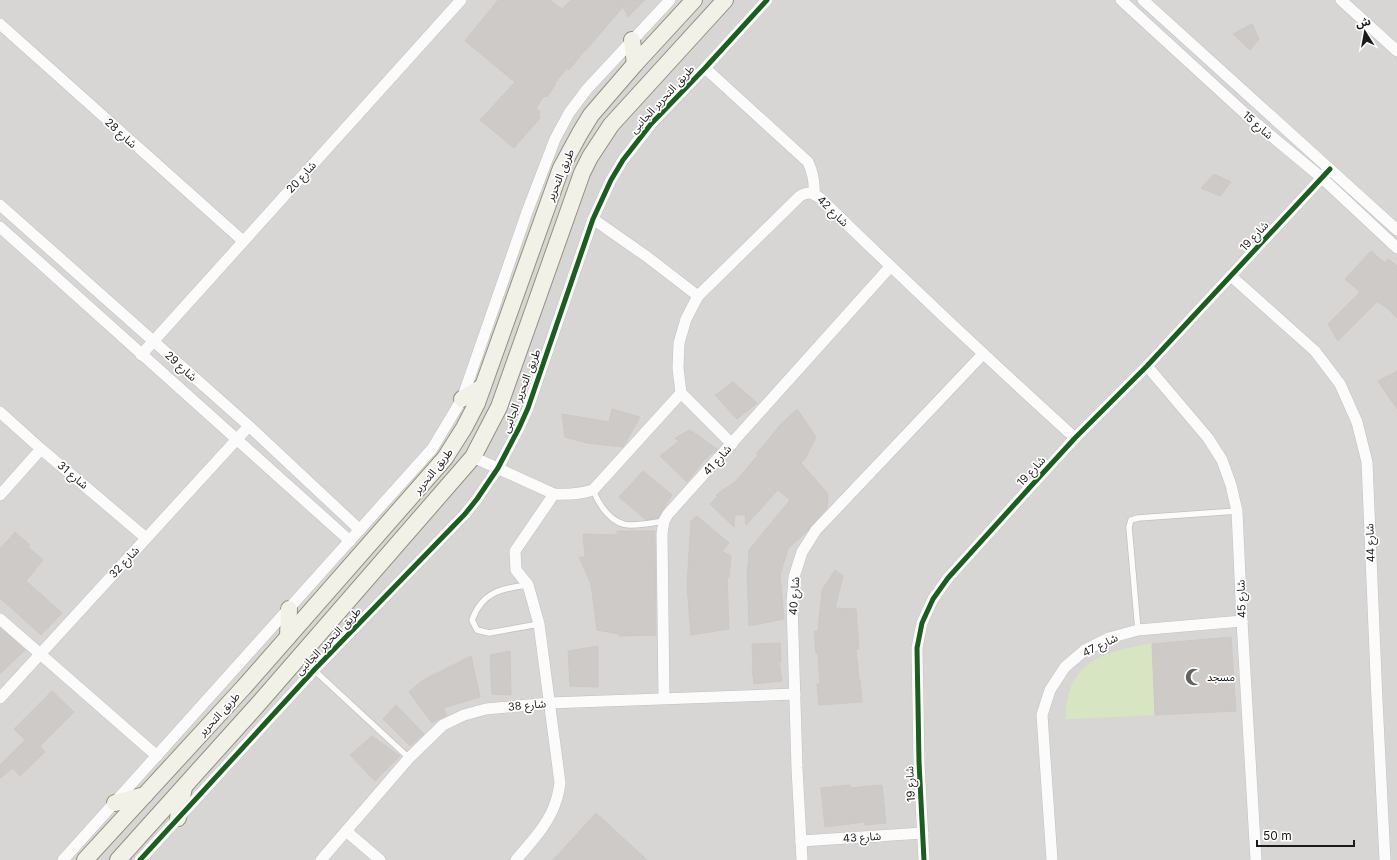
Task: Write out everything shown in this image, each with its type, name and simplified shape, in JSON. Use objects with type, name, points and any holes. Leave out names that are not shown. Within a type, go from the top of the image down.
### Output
[{"type":"street","name":"شارع 20","points":[[141,355],[461,0]]},
{"type":"street","points":[[63,860],[432,449],[462,399],[527,212],[555,138],[569,113],[587,89],[670,0]]},
{"type":"street","name":"طريق التحرير","points":[[85,860],[244,687],[446,458],[464,428],[476,403],[561,168],[576,138],[591,115],[635,64],[694,0]]},
{"type":"street","points":[[714,0],[721,2],[725,0]]},
{"type":"street","name":"طريق التحرير","points":[[118,860],[260,702],[473,457],[499,407],[582,173],[590,156],[611,125],[725,0]]},
{"type":"street","name":"طريق التحرير الجانبى","points":[[140,860],[314,670],[465,514],[477,499],[498,468],[516,435],[528,408],[593,219],[611,180],[636,141],[767,0]]},
{"type":"street","name":"شارع 15","points":[[1121,0],[1251,119],[1322,178],[1397,248]]},
{"type":"street","name":"شارع 15","points":[[1144,0],[1397,230]]},
{"type":"street","points":[[1341,0],[1397,51]]},
{"type":"street","points":[[675,21],[687,23],[693,30],[694,34]]},
{"type":"street","name":"شارع 28","points":[[0,24],[243,241]]},
{"type":"street","points":[[632,40],[635,64]]},
{"type":"street","points":[[705,68],[808,162],[814,182],[814,193]]},
{"type":"street","name":"شارع 19","points":[[924,860],[919,762],[917,648],[922,623],[932,599],[948,578],[1075,438],[1147,366],[1330,169]]},
{"type":"street","name":"شارع 42","points":[[681,393],[678,368],[679,343],[686,319],[698,296],[800,196],[807,193],[814,193],[890,267],[1075,438]]},
{"type":"street","name":"شارع 29","points":[[0,205],[249,426],[360,530]]},
{"type":"street","points":[[593,219],[646,256],[698,296]]},
{"type":"street","name":"شارع 29","points":[[0,227],[350,541]]},
{"type":"street","name":"شارع 41","points":[[664,521],[668,514],[890,267]]},
{"type":"street","name":"شارع 44","points":[[1231,276],[1315,351],[1340,384],[1357,422],[1367,462],[1377,700],[1386,860]]},
{"type":"street","name":"شارع 40","points":[[802,860],[797,768],[792,604],[794,577],[802,552],[816,530],[983,354]]},
{"type":"street","name":"شارع 45","points":[[1147,366],[1208,438],[1222,460],[1231,485],[1237,511],[1256,860]]},
{"type":"street","points":[[462,399],[482,387]]},
{"type":"street","points":[[473,457],[554,494],[574,494],[593,490],[681,393],[732,444]]},
{"type":"street","name":"شارع 31","points":[[0,412],[41,449],[146,538]]},
{"type":"street","name":"شارع 32","points":[[0,698],[249,426]]},
{"type":"street","points":[[0,495],[41,449]]},
{"type":"street","points":[[516,860],[540,832],[550,817],[557,801],[560,783],[539,624],[528,585],[516,570],[514,551],[554,494]]},
{"type":"street","points":[[664,521],[662,534],[664,698]]},
{"type":"street","points":[[288,637],[289,609]]},
{"type":"street","points":[[0,620],[157,756]]},
{"type":"street","name":"شارع 47","points":[[1052,860],[1042,715],[1050,690],[1065,668],[1085,650],[1109,638],[1138,630],[1242,621]]},
{"type":"street","points":[[244,687],[242,692],[247,700],[256,704],[260,702]]},
{"type":"street","name":"شارع 38","points":[[321,860],[409,758],[443,725],[464,715],[486,709],[549,703],[795,694]]},
{"type":"street","points":[[212,722],[220,724],[223,727],[226,731],[226,740]]},
{"type":"street","points":[[178,818],[184,787]]},
{"type":"street","points":[[115,803],[145,795]]},
{"type":"street","points":[[346,831],[380,860]]},
{"type":"street","name":"شارع 43","points":[[801,841],[923,833]]},
{"type":"lane","points":[[593,490],[598,502],[606,513],[616,520],[628,525],[664,521]]},
{"type":"lane","points":[[1138,630],[1129,527],[1131,520],[1138,518],[1237,511]]},
{"type":"lane","points":[[528,585],[505,588],[489,596],[476,608],[472,620],[477,630],[489,633],[539,624]]},
{"type":"lane","points":[[314,670],[409,758]]},
{"type":"shaded area","points":[[0,0],[1397,0],[1397,860],[0,860]]},
{"type":"green space","points":[[1154,643],[1152,644],[1155,715],[1066,719],[1068,699],[1073,684],[1081,672],[1092,662],[1105,655],[1120,650]]},
{"type":"building","points":[[498,0],[550,0],[562,9],[571,0],[645,0],[628,17],[623,7],[569,70],[567,68],[555,83],[547,97],[544,96],[536,108],[540,112],[540,118],[514,148],[480,120],[515,82],[465,41]]},
{"type":"building","points":[[1252,24],[1259,39],[1250,50],[1233,34]]},
{"type":"building","points":[[1214,174],[1231,182],[1220,196],[1201,188]]},
{"type":"building","points":[[1371,251],[1385,263],[1388,259],[1397,266],[1397,318],[1386,307],[1377,302],[1338,341],[1328,324],[1360,292],[1345,279]]},
{"type":"building","points":[[1397,371],[1397,409],[1378,381]]},
{"type":"building","points":[[733,382],[757,403],[737,419],[715,395]]},
{"type":"building","points":[[612,409],[640,417],[623,447],[587,443],[565,437],[562,414],[609,422]]},
{"type":"building","points":[[797,409],[816,437],[805,459],[801,463],[828,494],[827,508],[807,531],[788,549],[780,575],[784,619],[749,626],[747,567],[748,568],[749,550],[790,500],[778,490],[746,525],[745,515],[735,515],[734,527],[710,504],[718,496],[716,495],[736,481],[758,455],[756,454],[777,428]]},
{"type":"building","points":[[690,430],[717,449],[704,460],[687,482],[660,456],[679,441],[675,438]]},
{"type":"building","points":[[643,471],[672,495],[658,518],[646,520],[619,497]]},
{"type":"building","points":[[697,516],[729,543],[722,551],[731,556],[729,577],[727,577],[729,629],[691,635],[687,586],[691,521]]},
{"type":"building","points":[[617,531],[655,531],[656,635],[619,636],[619,634],[597,630],[591,584],[579,557],[585,557],[583,534],[617,535]]},
{"type":"building","points":[[15,532],[30,545],[28,547],[43,560],[26,581],[62,613],[41,635],[0,598],[0,549]]},
{"type":"building","points":[[835,570],[843,576],[835,608],[856,609],[859,649],[856,649],[862,702],[819,705],[817,684],[820,684],[818,653],[816,653],[814,631],[818,631],[822,590]]},
{"type":"building","points":[[0,628],[25,650],[0,674]]},
{"type":"building","name":"مسجد","points":[[1231,637],[1236,711],[1155,715],[1152,644]]},
{"type":"building","points":[[780,643],[781,662],[779,662],[782,681],[754,684],[752,644]]},
{"type":"building","points":[[598,646],[598,687],[570,686],[568,651]]},
{"type":"building","points":[[510,651],[511,695],[492,694],[490,655]]},
{"type":"building","points":[[471,656],[480,697],[443,708],[447,715],[432,723],[409,692],[423,680]]},
{"type":"building","points":[[52,691],[74,712],[40,746],[45,752],[20,776],[13,768],[0,778],[0,765],[25,740],[14,729]]},
{"type":"building","points":[[396,705],[424,734],[410,746],[383,719]]},
{"type":"building","points":[[372,736],[400,756],[375,781],[350,755]]},
{"type":"building","points":[[850,785],[850,788],[882,785],[886,823],[865,825],[865,822],[825,827],[821,788]]},
{"type":"building","points":[[596,813],[647,860],[553,860]]},
{"type":"cycle path","points":[[140,860],[314,670],[465,514],[477,499],[498,468],[528,408],[593,219],[611,180],[623,160],[651,124],[767,0]]},
{"type":"cycle path","points":[[924,860],[919,762],[917,648],[922,623],[933,599],[948,578],[1075,438],[1147,366],[1330,169]]},
{"type":"place","name":"مسجد","points":[[1194,677]]}]
